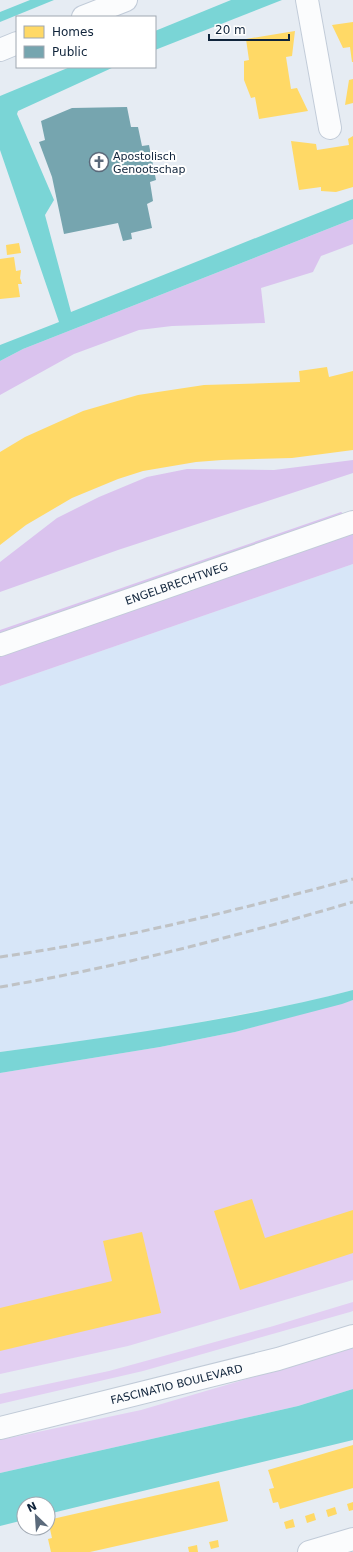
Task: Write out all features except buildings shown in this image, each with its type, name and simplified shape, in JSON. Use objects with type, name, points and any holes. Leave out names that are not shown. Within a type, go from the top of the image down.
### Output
[{"type":"street","points":[[86,16],[126,0]]},
{"type":"street","points":[[307,0],[330,128]]},
{"type":"street","points":[[0,50],[16,43]]},
{"type":"street","name":"ENGELBRECHTWEG","points":[[0,645],[353,522]]},
{"type":"street","name":"FASCINATIO BOULEVARD","points":[[0,1428],[278,1359],[353,1336]]},
{"type":"street","points":[[309,1552],[353,1539]]},
{"type":"shaded area","points":[[353,219],[353,244],[321,256],[313,272],[261,288],[265,323],[172,326],[139,330],[74,354],[0,395],[0,361],[23,349]]},
{"type":"shaded area","points":[[353,460],[353,473],[118,550],[0,592],[0,562],[57,518],[99,497],[147,477],[187,469],[274,470]]},
{"type":"shaded area","points":[[341,512],[353,521],[353,564],[0,686],[0,630]]},
{"type":"shaded area","points":[[353,564],[353,990],[310,1001],[148,1032],[0,1052],[0,686]]},
{"type":"shaded area","points":[[353,1000],[353,1280],[128,1346],[0,1374],[0,1073],[160,1047],[235,1032]]},
{"type":"shaded area","points":[[353,1302],[353,1311],[350,1312],[143,1371],[0,1404],[0,1394],[109,1371],[270,1327]]},
{"type":"shaded area","points":[[353,1348],[353,1389],[298,1406],[0,1473],[0,1440],[141,1410]]},
{"type":"water","points":[[30,0],[54,0],[0,22],[0,12]]},
{"type":"water","points":[[231,0],[282,0],[156,50],[156,31]]},
{"type":"water","points":[[68,68],[112,68],[18,111],[17,114],[54,200],[45,215],[71,312],[353,199],[353,219],[23,349],[0,361],[0,345],[59,322],[0,150],[0,96]]},
{"type":"water","points":[[353,990],[353,1000],[342,1004],[235,1032],[160,1047],[0,1073],[0,1052],[221,1019],[309,1001]]},
{"type":"water","points":[[353,1389],[353,1440],[56,1512],[56,1496],[16,1496],[16,1522],[0,1526],[0,1473],[298,1406]]},
{"type":"railway","points":[[0,957],[134,933],[222,913],[353,879]]},
{"type":"railway","points":[[0,987],[89,970],[178,950],[353,902]]},
{"type":"place","name":"Apostolisch Genootschap","points":[[99,162]]}]
